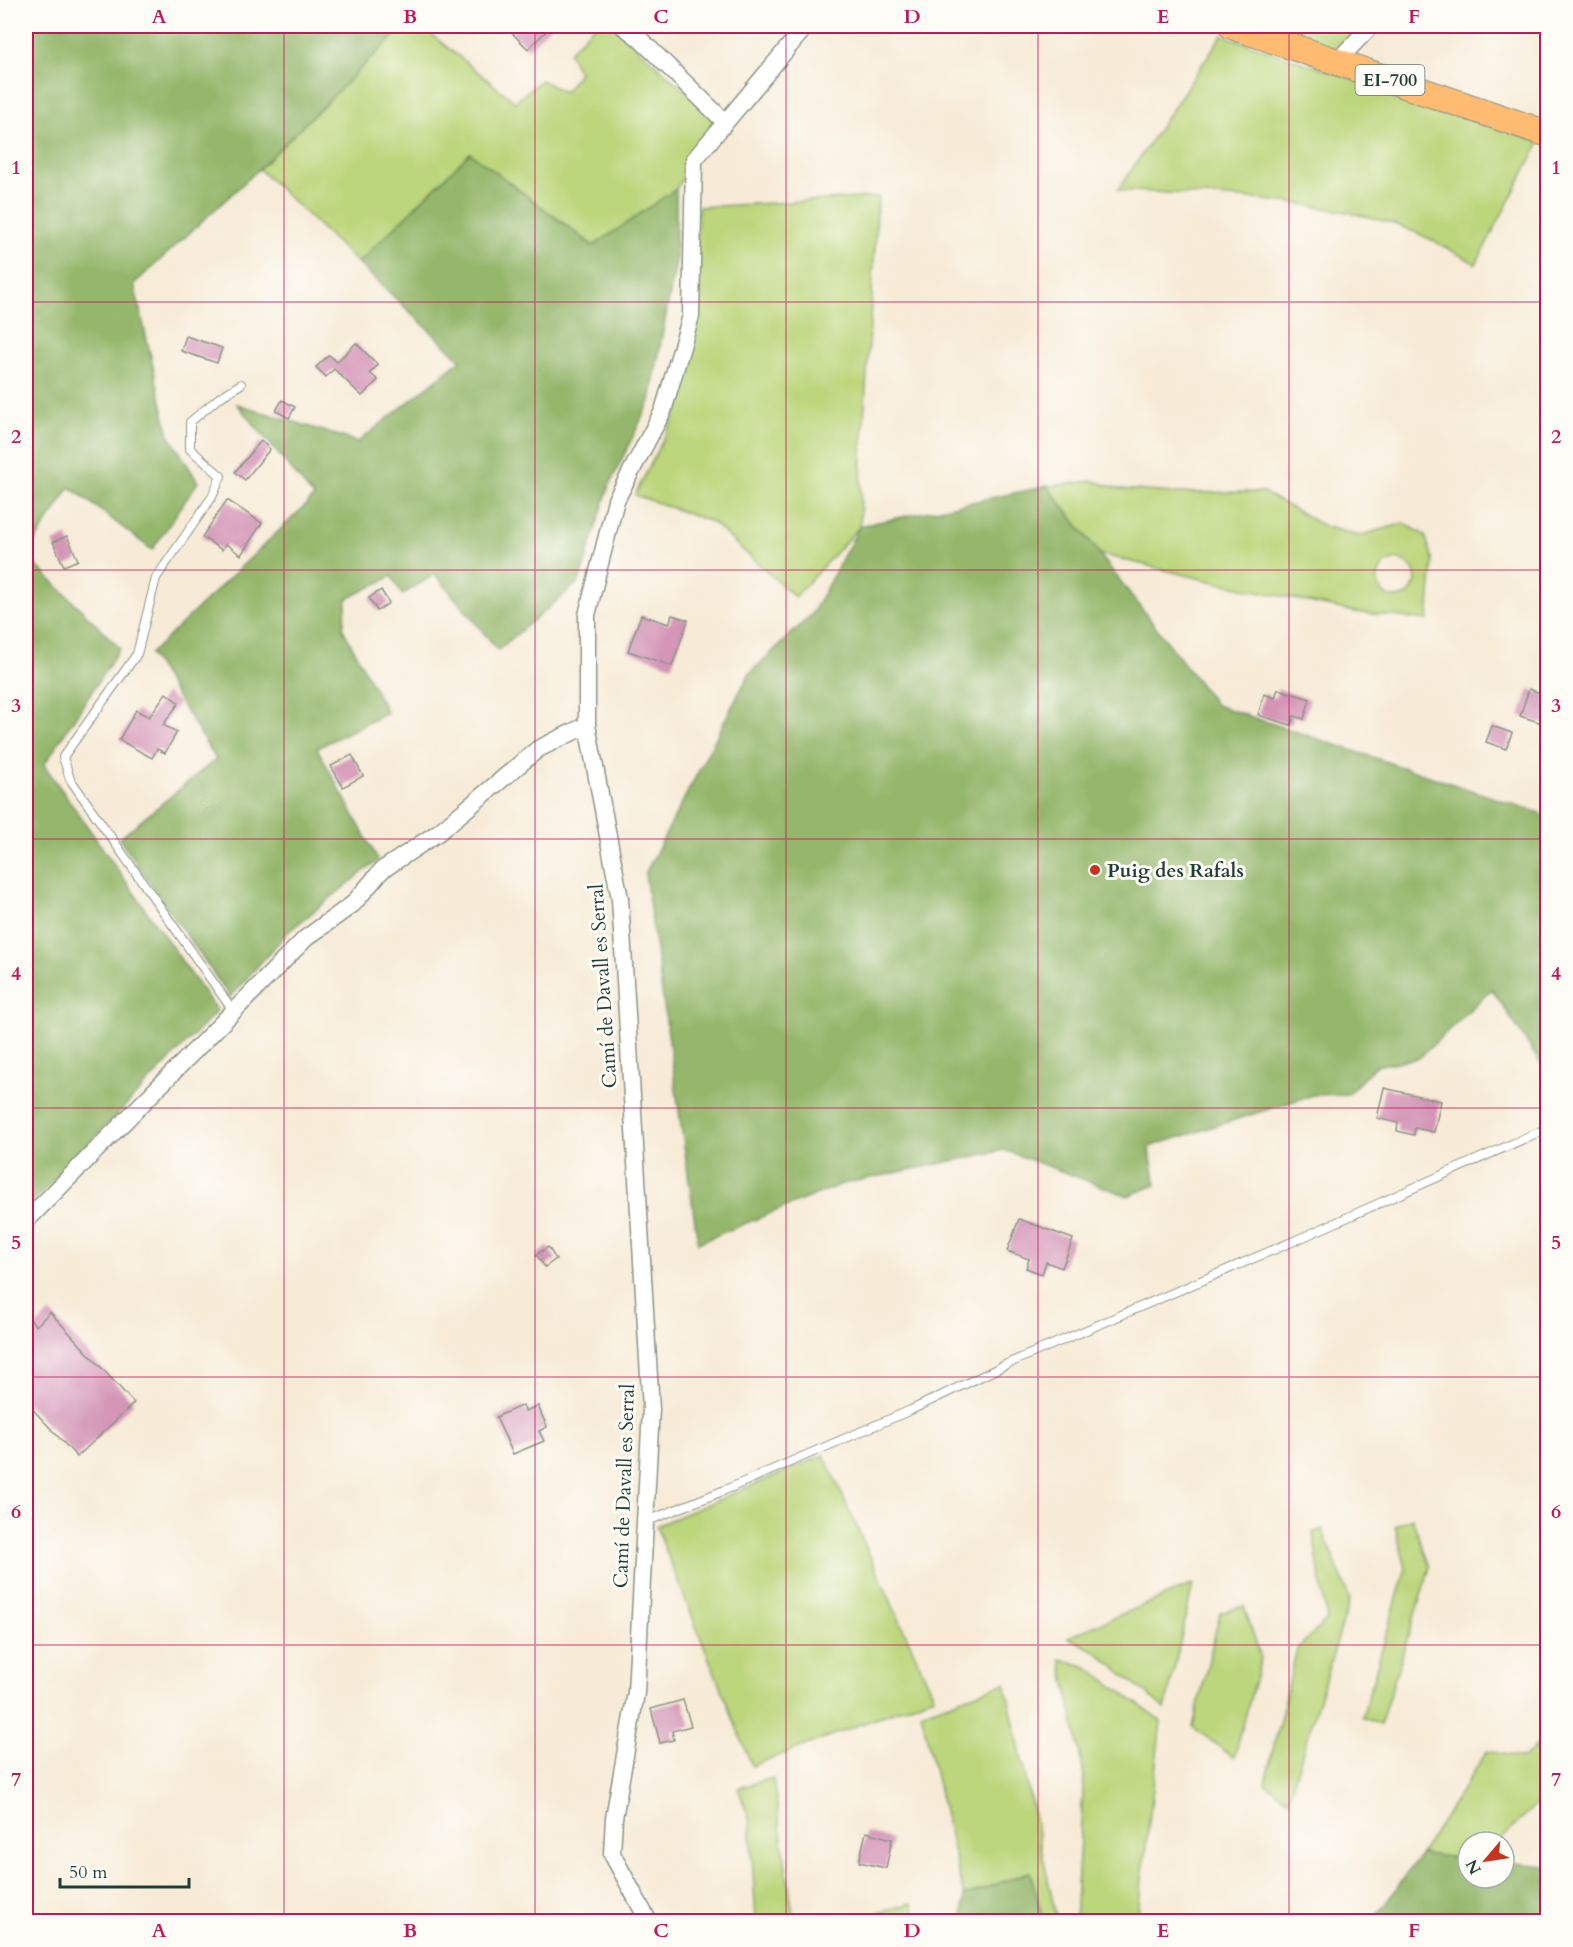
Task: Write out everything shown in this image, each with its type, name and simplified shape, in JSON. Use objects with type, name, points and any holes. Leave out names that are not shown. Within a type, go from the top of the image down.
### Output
[{"type":"main road","name":"EI-700","points":[[1232,26],[1548,134]]},
{"type":"street","points":[[623,26],[640,39],[725,122]]},
{"type":"street","name":"Camí de Davall es Serral","points":[[649,1922],[612,1854],[614,1818],[636,1692],[651,1409],[620,899],[587,725],[587,615],[616,500],[663,411],[691,316],[693,160],[806,26]]},
{"type":"street","points":[[1337,61],[1371,26]]},
{"type":"street","points":[[26,1221],[306,938],[352,904],[382,870],[439,832],[538,749],[587,725]]},
{"type":"lane","points":[[234,1012],[70,779],[63,757],[137,654],[156,578],[212,497],[221,476],[190,449],[190,422],[219,398],[241,384]]},
{"type":"lane","points":[[645,1522],[911,1410],[1007,1364],[1301,1238],[1548,1128]]},
{"type":"green space","points":[[26,26],[404,26],[259,169],[134,284],[169,435],[198,482],[152,550],[70,487],[26,555]]},
{"type":"green space","points":[[404,26],[421,26],[515,102],[541,80],[564,92],[579,73],[569,52],[594,26],[613,26],[719,122],[676,189],[594,246],[470,153],[358,263],[259,169]]},
{"type":"green space","points":[[1255,26],[1366,26],[1344,47],[1325,50]]},
{"type":"green space","points":[[1222,35],[1540,142],[1476,264],[1415,232],[1360,215],[1257,199],[1118,190]]},
{"type":"green space","points":[[470,153],[593,246],[676,189],[676,261],[650,401],[609,486],[579,582],[498,650],[435,574],[402,595],[392,576],[347,599],[343,629],[387,713],[317,748],[378,860],[288,932],[230,997],[119,839],[216,759],[150,654],[314,497],[237,404],[358,442],[461,360],[358,263]]},
{"type":"green space","points":[[878,197],[862,452],[860,526],[795,597],[712,522],[635,495],[677,412],[694,316],[698,207]]},
{"type":"green space","points":[[1094,481],[1119,489],[1174,493],[1263,492],[1324,526],[1359,536],[1404,523],[1425,535],[1433,560],[1428,620],[1355,612],[1206,580],[1100,554],[1047,486]],"holes":[[[1397,559],[1409,564],[1415,573],[1416,582],[1409,594],[1398,598],[1390,597],[1379,586],[1380,570],[1387,563]]]},
{"type":"green space","points":[[1047,486],[1216,705],[1540,813],[1548,827],[1547,1073],[1492,989],[1419,1058],[1375,1066],[1348,1094],[1313,1095],[1149,1147],[1156,1185],[1128,1196],[1004,1150],[842,1184],[698,1243],[645,874],[749,674],[812,614],[860,526]]},
{"type":"green space","points":[[26,555],[120,648],[44,765],[217,1011],[26,1209]]},
{"type":"green space","points":[[824,1455],[934,1696],[752,1766],[656,1526]]},
{"type":"green space","points":[[1412,1518],[1430,1567],[1380,1725],[1362,1717],[1406,1568],[1395,1526]]},
{"type":"green space","points":[[1322,1529],[1350,1599],[1288,1800],[1265,1783],[1297,1649],[1327,1620],[1313,1533]]},
{"type":"green space","points":[[1193,1584],[1165,1709],[1095,1651],[1068,1637]]},
{"type":"green space","points":[[1244,1606],[1261,1658],[1234,1758],[1193,1727],[1220,1613]]},
{"type":"green space","points":[[1061,1659],[1087,1667],[1161,1721],[1137,1921],[1044,1921],[1029,1872],[964,1896],[921,1713],[1005,1683],[1056,1916],[1075,1920],[1084,1775]]},
{"type":"green space","points":[[1547,1735],[1547,1793],[1511,1830],[1456,1830],[1456,1858],[1421,1854],[1487,1751],[1524,1758]]},
{"type":"green space","points":[[773,1778],[794,1921],[756,1921],[750,1821],[738,1788]]},
{"type":"green space","points":[[1421,1854],[1456,1858],[1456,1890],[1516,1890],[1516,1863],[1547,1866],[1547,1921],[1373,1921]]},
{"type":"green space","points":[[1030,1872],[1044,1921],[963,1921],[964,1896]]},
{"type":"green space","points":[[912,1903],[916,1921],[850,1921]]},
{"type":"building","points":[[518,26],[551,26],[528,49],[511,32]]},
{"type":"building","points":[[186,336],[222,348],[217,363],[181,351]]},
{"type":"building","points":[[356,343],[378,365],[370,373],[378,380],[362,396],[334,369],[326,377],[316,367],[329,355],[337,362]]},
{"type":"building","points":[[282,400],[295,407],[289,418],[276,411]]},
{"type":"building","points":[[261,441],[270,449],[245,480],[235,472]]},
{"type":"building","points":[[227,500],[262,523],[241,555],[226,544],[222,550],[202,537]]},
{"type":"building","points":[[67,536],[78,560],[64,566],[53,542]]},
{"type":"building","points":[[381,590],[389,603],[377,611],[369,598]]},
{"type":"building","points":[[641,615],[669,624],[672,615],[688,620],[672,666],[628,651]]},
{"type":"building","points":[[1278,689],[1310,699],[1304,719],[1294,716],[1291,725],[1258,715],[1264,694],[1275,698]]},
{"type":"building","points":[[1529,689],[1548,696],[1548,725],[1520,716]]},
{"type":"building","points":[[166,693],[179,703],[163,725],[177,732],[165,753],[157,749],[152,758],[119,740],[136,710],[149,717]]},
{"type":"building","points":[[1492,726],[1512,733],[1506,749],[1486,742]]},
{"type":"building","points":[[352,755],[363,776],[343,787],[331,766]]},
{"type":"building","points":[[1384,1088],[1441,1101],[1434,1132],[1415,1128],[1414,1135],[1397,1131],[1398,1123],[1377,1118]]},
{"type":"building","points":[[1019,1219],[1073,1239],[1062,1268],[1046,1262],[1042,1274],[1026,1268],[1029,1259],[1007,1251]]},
{"type":"building","points":[[548,1247],[556,1259],[545,1267],[536,1255]]},
{"type":"building","points":[[50,1312],[134,1403],[77,1457],[26,1402],[26,1315],[36,1326]]},
{"type":"building","points":[[523,1405],[525,1411],[538,1406],[547,1427],[539,1431],[544,1441],[513,1454],[496,1417]]},
{"type":"building","points":[[683,1700],[691,1726],[672,1731],[674,1740],[660,1743],[651,1709]]},
{"type":"building","points":[[866,1832],[892,1839],[886,1868],[859,1862]]},
{"type":"place","name":"Puig des Rafals","points":[[1095,870]]}]
